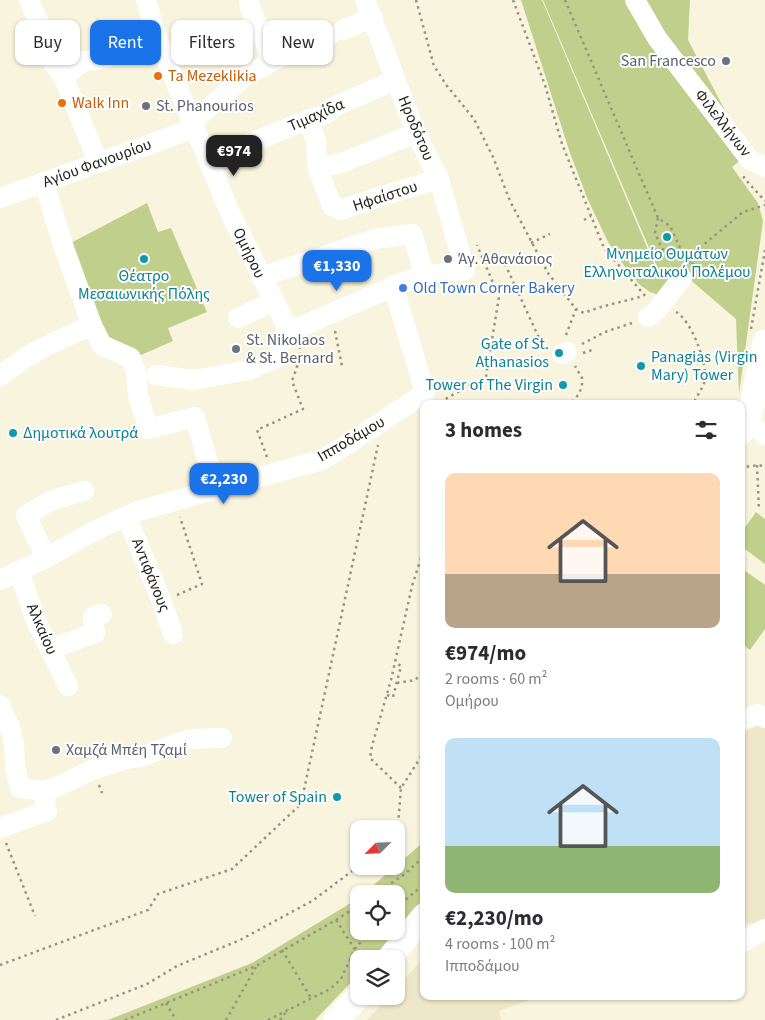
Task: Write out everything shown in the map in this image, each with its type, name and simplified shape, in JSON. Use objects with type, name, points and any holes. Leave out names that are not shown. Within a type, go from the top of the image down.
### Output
[{"type":"main road","points":[[752,429],[765,342]]},
{"type":"main road","points":[[396,950],[420,921]]},
{"type":"main road","points":[[336,1020],[350,1005]]},
{"type":"street","points":[[28,0],[54,56],[56,69],[62,76],[98,162]]},
{"type":"street","name":"Ομήρου","points":[[146,0],[152,20]]},
{"type":"street","points":[[249,0],[250,8],[263,38]]},
{"type":"street","name":"Φιλελλήνων","points":[[635,0],[656,38],[750,160],[765,167]]},
{"type":"street","name":"Ηροδότου","points":[[333,34],[369,9],[416,132],[438,179],[465,270],[425,276]]},
{"type":"street","name":"Ομήρου","points":[[161,48],[231,215],[260,277],[273,302],[293,327]]},
{"type":"street","points":[[62,76],[84,61],[90,61]]},
{"type":"street","name":"Ηροδότου","points":[[193,125],[245,76],[266,65]]},
{"type":"street","name":"Τιμαχίδα","points":[[208,160],[330,112],[333,107],[396,80]]},
{"type":"street","name":"Ηφαίστου","points":[[307,120],[316,140],[318,169],[332,206],[341,210],[438,179]]},
{"type":"street","name":"Αγίου Φανουρίου","points":[[0,198],[193,125]]},
{"type":"street","points":[[318,169],[344,162],[416,132]]},
{"type":"street","points":[[44,182],[63,245],[92,325],[102,345],[131,358],[136,372],[138,395],[148,429],[195,418],[216,490]]},
{"type":"street","points":[[156,375],[194,380],[249,370],[278,357],[293,327],[329,314],[393,285],[425,276],[412,234],[375,238],[260,277]]},
{"type":"street","points":[[649,309],[656,311],[682,278]]},
{"type":"street","name":"Ιπποδάμου","points":[[0,580],[46,558],[96,530],[138,511],[320,460],[345,446],[425,393],[393,285]]},
{"type":"street","points":[[238,318],[273,302]]},
{"type":"street","points":[[0,376],[46,346],[92,325]]},
{"type":"street","points":[[46,558],[26,515],[53,500],[84,491]]},
{"type":"street","name":"Αντιφάνους","points":[[127,517],[173,634]]},
{"type":"street","name":"Αλκαίου","points":[[20,571],[36,620],[52,649],[68,686]]},
{"type":"street","points":[[52,649],[95,633],[93,617],[102,614]]},
{"type":"street","points":[[0,705],[14,742],[15,766],[20,788],[43,791],[52,789],[92,770],[126,759],[141,757],[189,739],[222,738]]},
{"type":"street","points":[[745,718],[757,714],[765,718]]},
{"type":"street","points":[[0,828],[47,811],[43,791]]},
{"type":"street","points":[[745,941],[765,929]]},
{"type":"path","points":[[416,0],[434,66],[447,86],[474,119],[493,157],[510,201],[530,243],[539,255],[548,273],[576,309],[584,314],[600,307],[643,296]]},
{"type":"path","points":[[513,0],[545,85],[562,144],[604,248],[643,296],[649,309],[567,352]]},
{"type":"path","points":[[566,0],[658,218],[670,226],[683,254],[692,265],[696,251],[743,212],[765,205]]},
{"type":"path","points":[[744,172],[744,178],[765,201]]},
{"type":"path","points":[[584,220],[591,216]]},
{"type":"path","points":[[658,218],[655,233],[662,249],[683,254]]},
{"type":"path","points":[[530,243],[550,234]]},
{"type":"path","points":[[505,264],[567,352],[582,378],[579,394],[573,400]]},
{"type":"path","points":[[567,352],[576,309]]},
{"type":"path","points":[[674,311],[681,315],[686,322],[703,359],[705,380],[695,400]]},
{"type":"path","points":[[329,314],[342,366]]},
{"type":"path","points":[[272,472],[256,430],[303,410],[292,381],[300,358],[293,327]]},
{"type":"path","points":[[567,352],[594,349]]},
{"type":"path","points":[[0,965],[148,910],[158,894],[232,869],[301,804],[378,445]]},
{"type":"path","points":[[745,468],[757,465],[765,466]]},
{"type":"path","points":[[757,465],[758,510]]},
{"type":"path","points":[[162,602],[202,584],[175,501]]},
{"type":"path","points":[[401,788],[370,758],[388,695],[412,586],[420,561]]},
{"type":"path","points":[[388,695],[393,696],[401,666],[395,663]]},
{"type":"path","points":[[397,683],[415,680],[420,674]]},
{"type":"path","points":[[398,820],[401,788],[420,758]]},
{"type":"path","points":[[0,828],[35,916]]},
{"type":"path","points":[[389,885],[420,861]]},
{"type":"path","points":[[56,1020],[147,984],[177,966],[240,940],[312,901],[350,873]]},
{"type":"path","points":[[405,900],[420,887]]},
{"type":"path","points":[[125,1020],[256,966],[350,911]]},
{"type":"path","points":[[336,920],[354,949]]},
{"type":"path","points":[[268,1020],[330,989],[340,979],[354,949],[362,940]]},
{"type":"path","points":[[282,950],[311,998]]},
{"type":"path","points":[[226,1020],[256,966]]},
{"type":"path","points":[[166,1003],[176,1020]]},
{"type":"path","points":[[280,1020],[289,1008]]},
{"type":"shaded area","points":[[763,723],[765,725],[765,922],[745,923],[745,732]]},
{"type":"shaded area","points":[[420,962],[420,1000],[530,1000],[499,1011],[501,1020],[367,1020],[381,1005],[405,1005],[405,978]]},
{"type":"green space","points":[[521,0],[542,0],[658,273],[676,277],[662,296],[650,292],[640,285],[608,242],[588,200],[570,153]]},
{"type":"green space","points":[[543,0],[690,0],[688,40],[748,154],[732,167],[758,203],[763,221],[739,394],[736,319],[687,277],[659,271]]},
{"type":"green space","points":[[147,203],[158,232],[171,228],[207,312],[168,328],[173,341],[134,358],[105,344],[65,246]]},
{"type":"green space","points":[[756,512],[765,519],[765,564],[745,549],[745,527]]},
{"type":"green space","points":[[745,571],[765,585],[765,629],[750,650],[745,646]]},
{"type":"green space","points":[[420,844],[420,903],[405,920],[405,885],[374,885],[385,875],[405,875],[405,858]]},
{"type":"green space","points":[[350,903],[350,940],[388,940],[380,950],[350,950],[350,983],[315,1020],[108,1020],[252,963]]},
{"type":"place","name":"San Francesco","points":[[726,61]]},
{"type":"place","name":"Ta Mezeklikia","points":[[158,76]]},
{"type":"place","name":"Walk Inn","points":[[62,103]]},
{"type":"place","name":"St. Phanourios","points":[[146,106]]},
{"type":"place","name":"Μνημείο Θυμάτων Ελληνοιταλικού Πολέμου","points":[[667,237]]},
{"type":"place","name":"Θέατρο Μεσαιωνικής Πόλης","points":[[144,259]]},
{"type":"place","name":"Άγ. Αθανάσιος","points":[[448,259]]},
{"type":"place","name":"Old Town Corner Bakery","points":[[403,288]]},
{"type":"place","name":"St. Nikolaos & St. Bernard","points":[[236,349]]},
{"type":"place","name":"Gate of St. Athanasios","points":[[559,353]]},
{"type":"place","name":"Panagias (Virgin Mary) Tower","points":[[641,366]]},
{"type":"place","name":"Tower of The Virgin","points":[[563,385]]},
{"type":"place","name":"Δημοτικά λουτρά","points":[[13,433]]},
{"type":"place","name":"Χαμζά Μπέη Τζαμί","points":[[56,750]]},
{"type":"place","name":"Tower of Spain","points":[[337,797]]}]
